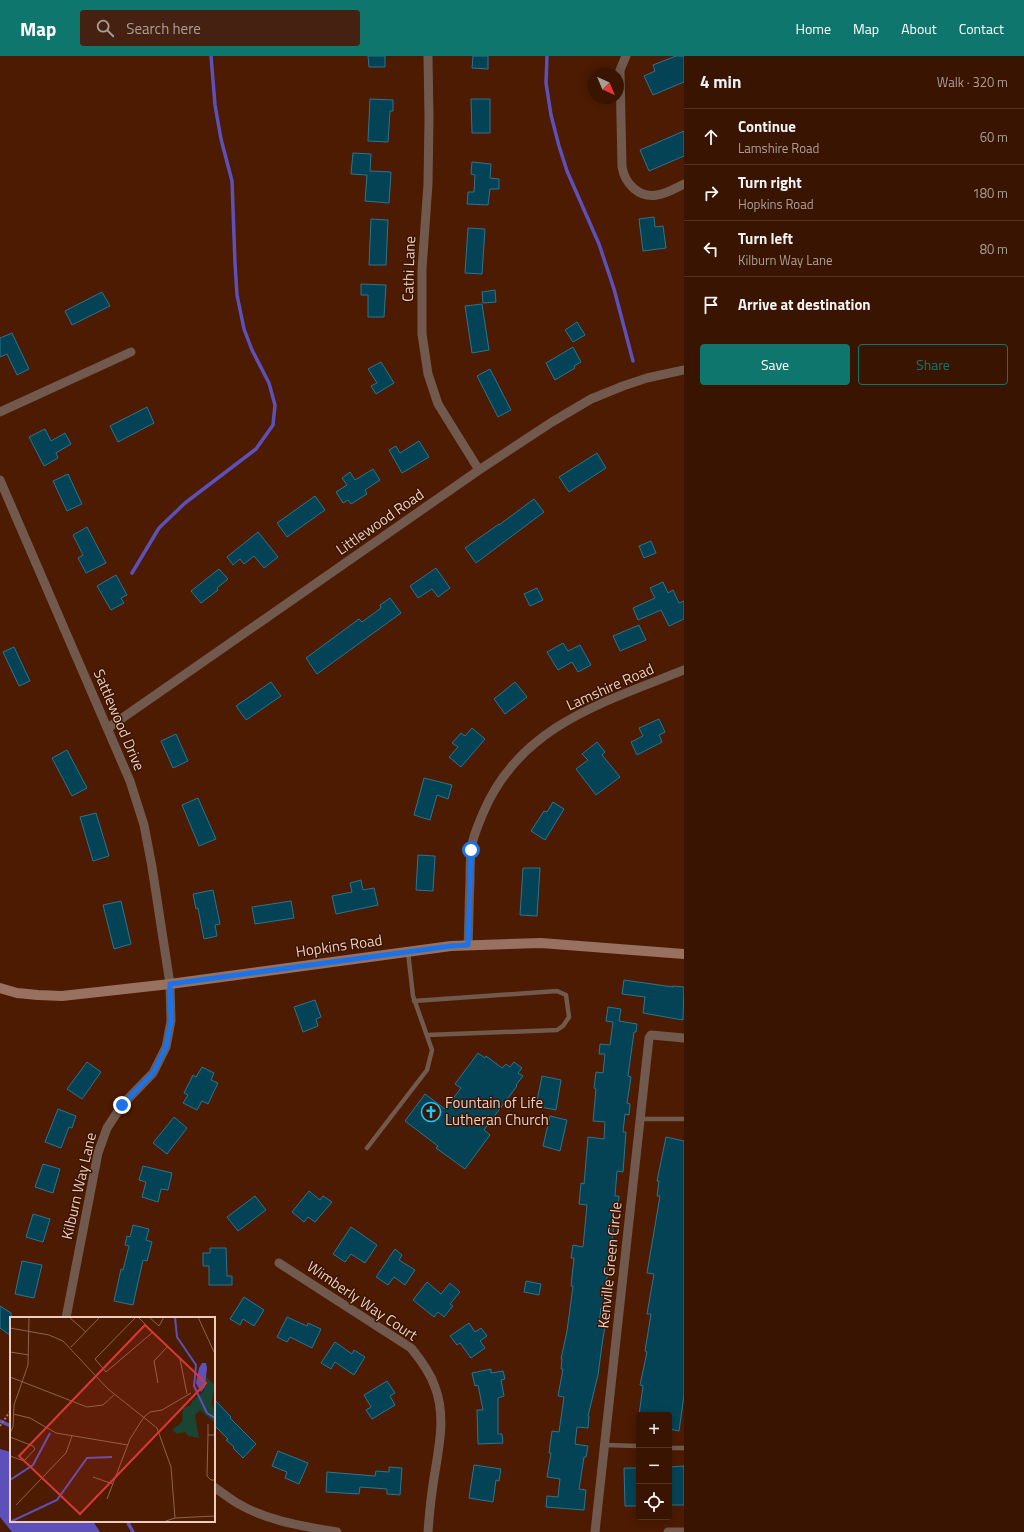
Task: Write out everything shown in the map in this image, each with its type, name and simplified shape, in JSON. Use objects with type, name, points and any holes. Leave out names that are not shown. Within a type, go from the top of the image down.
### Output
[{"type":"main road","name":"Hopkins Road","points":[[0,988],[31,995],[62,996],[170,984],[451,946],[468,945],[541,943],[684,954]]},
{"type":"street","name":"Cathi Lane","points":[[428,56],[428,184],[422,269],[422,334],[428,374],[438,404],[480,470]]},
{"type":"street","points":[[626,56],[620,70],[622,167],[626,180],[637,191],[650,196],[659,195],[684,184]]},
{"type":"street","points":[[0,412],[131,352]]},
{"type":"street","name":"Littlewood Road","points":[[108,728],[480,470],[552,422],[591,399],[647,378],[684,370]]},
{"type":"street","name":"Sattlewood Drive","points":[[0,480],[130,781],[144,825],[170,984]]},
{"type":"street","name":"Lamshire Road","points":[[468,945],[471,850],[479,823],[490,797],[518,758],[536,742],[558,726],[582,712],[684,670]]},
{"type":"street","name":"Kilburn Way Lane","points":[[66,1317],[98,1153],[107,1128],[122,1105],[153,1073],[166,1047],[171,1021],[170,984]]},
{"type":"street","name":"Kenville Green Circle","points":[[595,1532],[649,1038],[652,1035],[684,1038]]},
{"type":"street","name":"Wimberly Way Court","points":[[279,1263],[411,1348],[426,1367],[435,1387],[441,1409],[440,1437],[431,1494],[428,1532]]},
{"type":"street","points":[[215,1488],[236,1503],[261,1515],[292,1524],[336,1532]]},
{"type":"street","points":[[668,1532],[684,1532]]},
{"type":"lane","points":[[368,1148],[427,1070],[432,1050],[412,996],[408,952]]},
{"type":"lane","points":[[414,1001],[557,991],[566,995],[569,1018],[563,1026],[557,1030],[426,1035]]},
{"type":"lane","points":[[640,1119],[684,1119]]},
{"type":"lane","points":[[604,1445],[636,1446]]},
{"type":"lane","points":[[672,1448],[684,1448]]},
{"type":"path","points":[[0,1426],[10,1411]]},
{"type":"shaded area","points":[[0,1449],[10,1452],[10,1522],[94,1522],[100,1532],[12,1532],[0,1517]]},
{"type":"building","points":[[368,56],[385,56],[385,67],[369,67]]},
{"type":"building","points":[[473,56],[488,56],[488,69],[472,68]]},
{"type":"building","points":[[676,56],[684,56],[684,82],[653,95],[644,76],[655,71],[653,65]]},
{"type":"building","points":[[370,99],[393,100],[393,111],[390,111],[388,142],[368,141]]},
{"type":"building","points":[[471,99],[490,99],[490,133],[472,133]]},
{"type":"building","points":[[684,131],[684,156],[649,171],[640,150]]},
{"type":"building","points":[[353,153],[371,154],[370,171],[391,172],[389,203],[365,201],[367,175],[351,174]]},
{"type":"building","points":[[472,162],[491,164],[490,178],[499,179],[499,189],[490,189],[488,205],[467,204],[468,192],[474,192],[475,175],[471,174]]},
{"type":"building","points":[[654,217],[655,227],[663,226],[666,248],[643,251],[639,219]]},
{"type":"building","points":[[371,219],[388,220],[386,265],[369,265]]},
{"type":"building","points":[[468,228],[485,229],[482,274],[465,273]]},
{"type":"building","points":[[361,284],[386,285],[384,317],[368,317],[368,295],[361,295]]},
{"type":"building","points":[[495,290],[496,302],[483,303],[482,292]]},
{"type":"building","points":[[102,292],[110,306],[72,325],[65,311]]},
{"type":"building","points":[[482,304],[489,350],[472,353],[465,306]]},
{"type":"building","points":[[577,322],[585,335],[573,342],[565,330]]},
{"type":"building","points":[[12,333],[29,369],[17,375],[7,354],[0,357],[0,338]]},
{"type":"building","points":[[573,347],[581,362],[574,366],[575,368],[555,380],[546,363]]},
{"type":"building","points":[[381,362],[394,383],[376,394],[371,386],[377,383],[368,369]]},
{"type":"building","points":[[490,369],[511,410],[498,417],[477,376]]},
{"type":"building","points":[[147,407],[154,423],[118,442],[110,426]]},
{"type":"building","points":[[45,429],[51,441],[65,433],[71,444],[56,453],[58,458],[44,466],[29,437]]},
{"type":"building","points":[[419,441],[429,457],[402,473],[389,450],[396,446],[400,453]]},
{"type":"building","points":[[597,453],[606,468],[569,492],[559,477]]},
{"type":"building","points":[[373,469],[380,480],[365,490],[367,494],[351,504],[348,500],[343,503],[336,492],[347,485],[342,478],[350,472],[355,480]]},
{"type":"building","points":[[68,474],[82,504],[67,511],[53,481]]},
{"type":"building","points":[[315,496],[325,510],[287,537],[277,523]]},
{"type":"building","points":[[534,499],[544,512],[476,563],[465,548]]},
{"type":"building","points":[[87,527],[106,563],[86,573],[78,558],[83,555],[73,535]]},
{"type":"building","points":[[258,532],[278,557],[264,568],[254,556],[244,564],[240,559],[233,565],[227,557]]},
{"type":"building","points":[[651,541],[656,553],[644,558],[639,546]]},
{"type":"building","points":[[436,568],[450,588],[438,597],[432,589],[418,598],[410,586]]},
{"type":"building","points":[[219,569],[228,579],[217,588],[218,590],[201,603],[191,591]]},
{"type":"building","points":[[116,575],[127,595],[121,598],[124,603],[111,610],[97,586]]},
{"type":"building","points":[[663,582],[668,593],[673,590],[679,603],[684,601],[684,619],[669,626],[661,610],[638,620],[633,608],[655,598],[650,588]]},
{"type":"building","points":[[537,588],[543,600],[530,606],[524,594]]},
{"type":"building","points":[[390,598],[401,613],[317,674],[306,658],[359,619],[362,622],[381,608],[380,605]]},
{"type":"building","points":[[639,625],[646,640],[620,651],[613,636]]},
{"type":"building","points":[[563,643],[568,651],[580,645],[591,665],[578,672],[572,662],[558,670],[547,652]]},
{"type":"building","points":[[14,647],[30,681],[19,686],[3,652]]},
{"type":"building","points":[[271,682],[281,696],[246,720],[236,706]]},
{"type":"building","points":[[515,682],[527,697],[505,714],[494,699]]},
{"type":"building","points":[[659,719],[665,732],[659,735],[662,742],[637,755],[631,742],[643,736],[639,728]]},
{"type":"building","points":[[472,728],[485,739],[461,767],[449,757],[458,747],[452,743],[461,733],[465,736]]},
{"type":"building","points":[[176,734],[188,761],[173,768],[161,741]]},
{"type":"building","points":[[597,742],[605,752],[602,755],[620,777],[596,795],[576,769],[588,760],[582,754]]},
{"type":"building","points":[[67,750],[87,788],[72,796],[52,758]]},
{"type":"building","points":[[424,778],[452,785],[448,799],[437,795],[430,820],[414,815]]},
{"type":"building","points":[[198,798],[216,839],[199,846],[182,805]]},
{"type":"building","points":[[553,802],[564,809],[545,840],[531,831],[544,811],[547,812]]},
{"type":"building","points":[[96,813],[109,856],[93,861],[80,817]]},
{"type":"building","points":[[418,855],[435,856],[433,891],[416,890]]},
{"type":"building","points":[[523,868],[540,868],[537,916],[520,915]]},
{"type":"building","points":[[361,880],[363,890],[374,888],[378,905],[336,914],[332,896],[352,892],[350,883]]},
{"type":"building","points":[[213,890],[220,924],[215,925],[217,936],[204,939],[198,908],[196,909],[193,894]]},
{"type":"building","points":[[121,901],[131,944],[114,949],[103,905]]},
{"type":"building","points":[[291,901],[294,918],[255,924],[252,907]]},
{"type":"building","points":[[624,980],[673,987],[684,987],[683,1020],[643,1013],[645,997],[622,994]]},
{"type":"building","points":[[315,1000],[321,1017],[316,1019],[318,1026],[303,1032],[294,1007]]},
{"type":"building","points":[[608,1007],[621,1009],[619,1021],[637,1024],[636,1032],[634,1032],[628,1076],[631,1077],[627,1103],[630,1104],[629,1115],[625,1114],[623,1132],[626,1132],[623,1172],[617,1171],[615,1196],[619,1196],[618,1208],[615,1208],[612,1246],[605,1298],[607,1298],[605,1309],[601,1308],[599,1325],[605,1326],[598,1375],[588,1416],[588,1428],[577,1427],[575,1444],[588,1446],[586,1457],[584,1457],[579,1489],[586,1490],[584,1510],[546,1507],[547,1496],[558,1497],[560,1479],[547,1477],[551,1453],[549,1453],[552,1431],[559,1432],[564,1397],[558,1396],[563,1369],[561,1369],[561,1359],[567,1331],[573,1286],[571,1286],[574,1258],[571,1258],[573,1245],[583,1247],[587,1205],[579,1204],[581,1183],[584,1184],[588,1137],[604,1139],[605,1122],[593,1121],[596,1089],[594,1088],[596,1072],[603,1073],[605,1054],[599,1054],[600,1044],[610,1045],[613,1022],[606,1021]]},
{"type":"building","name":"Fountain of Life Lutheran Church","points":[[478,1053],[485,1058],[486,1056],[502,1068],[506,1064],[510,1067],[514,1062],[522,1068],[518,1073],[523,1076],[484,1130],[490,1135],[465,1169],[436,1148],[438,1146],[405,1121],[425,1094],[445,1109],[461,1088],[455,1084]]},
{"type":"building","points":[[87,1062],[101,1072],[82,1099],[67,1089]]},
{"type":"building","points":[[202,1067],[214,1073],[211,1080],[218,1083],[208,1104],[202,1101],[197,1110],[183,1103],[188,1095],[184,1093],[193,1075],[196,1077]]},
{"type":"building","points":[[542,1076],[561,1080],[556,1110],[536,1106]]},
{"type":"building","points":[[58,1109],[76,1116],[72,1128],[69,1127],[61,1148],[45,1142]]},
{"type":"building","points":[[550,1116],[567,1120],[560,1151],[543,1146]]},
{"type":"building","points":[[174,1117],[187,1128],[167,1154],[153,1143]]},
{"type":"building","points":[[666,1137],[684,1141],[684,1395],[679,1431],[672,1430],[672,1412],[639,1412],[643,1386],[640,1385],[647,1352],[645,1351],[651,1314],[647,1314],[654,1274],[647,1273],[660,1196],[657,1196],[659,1181],[657,1181]]},
{"type":"building","points":[[43,1164],[60,1169],[53,1193],[35,1187]]},
{"type":"building","points":[[143,1166],[172,1173],[168,1190],[161,1189],[158,1202],[142,1197],[146,1182],[139,1180]]},
{"type":"building","points":[[309,1191],[320,1200],[323,1196],[332,1202],[315,1222],[308,1217],[304,1222],[292,1212]]},
{"type":"building","points":[[255,1196],[266,1210],[238,1231],[227,1217]]},
{"type":"building","points":[[33,1214],[50,1219],[43,1242],[26,1237]]},
{"type":"building","points":[[133,1225],[149,1229],[146,1240],[152,1242],[147,1261],[143,1260],[133,1305],[114,1301],[121,1269],[123,1270],[129,1246],[125,1245],[127,1236],[130,1237]]},
{"type":"building","points":[[351,1227],[377,1245],[365,1263],[351,1254],[345,1262],[333,1254]]},
{"type":"building","points":[[210,1248],[226,1248],[227,1276],[232,1276],[232,1285],[209,1285],[209,1266],[203,1266],[203,1253],[210,1253]]},
{"type":"building","points":[[395,1249],[402,1255],[399,1260],[415,1270],[405,1285],[394,1277],[388,1285],[376,1277]]},
{"type":"building","points":[[22,1261],[42,1265],[34,1298],[15,1294]]},
{"type":"building","points":[[526,1281],[541,1284],[539,1295],[524,1292]]},
{"type":"building","points":[[427,1282],[441,1294],[450,1283],[460,1292],[450,1304],[453,1306],[444,1317],[438,1312],[434,1317],[413,1300]]},
{"type":"building","points":[[244,1297],[264,1310],[254,1326],[243,1319],[240,1325],[230,1319]]},
{"type":"building","points":[[0,1306],[11,1313],[10,1335],[0,1328]]},
{"type":"building","points":[[287,1317],[307,1326],[308,1323],[321,1329],[312,1348],[290,1337],[287,1342],[277,1337]]},
{"type":"building","points":[[469,1323],[475,1332],[481,1328],[487,1336],[480,1341],[485,1348],[471,1358],[460,1343],[457,1345],[450,1336]]},
{"type":"building","points":[[335,1342],[352,1354],[354,1350],[365,1357],[354,1375],[335,1362],[331,1369],[321,1363]]},
{"type":"building","points":[[491,1369],[491,1373],[503,1371],[505,1379],[501,1380],[504,1396],[498,1398],[498,1434],[502,1434],[503,1443],[478,1444],[477,1410],[483,1410],[478,1385],[475,1386],[472,1373]]},
{"type":"building","points":[[387,1381],[395,1393],[390,1396],[395,1405],[372,1419],[366,1410],[371,1407],[364,1395]]},
{"type":"building","points":[[215,1400],[231,1417],[230,1418],[256,1444],[243,1458],[226,1440],[228,1439],[215,1426]]},
{"type":"building","points":[[278,1451],[308,1463],[299,1484],[285,1478],[287,1472],[272,1466]]},
{"type":"building","points":[[474,1465],[501,1469],[499,1481],[496,1480],[493,1502],[469,1498]]},
{"type":"building","points":[[684,1466],[684,1505],[672,1505],[672,1467]]},
{"type":"building","points":[[389,1467],[402,1468],[400,1495],[387,1494],[387,1489],[360,1487],[359,1494],[326,1492],[327,1472],[375,1476],[376,1471],[389,1472]]},
{"type":"building","points":[[624,1468],[636,1468],[636,1506],[625,1506]]},
{"type":"waterway","points":[[132,573],[159,528],[185,503],[256,449],[273,425],[275,405],[269,383],[252,350],[244,329],[237,295],[232,181],[221,139],[215,105],[211,56]]},
{"type":"waterway","points":[[547,56],[546,83],[551,115],[559,146],[567,171],[599,244],[614,289],[633,361]]},
{"type":"waterway","points":[[0,1421],[10,1426]]},
{"type":"waterway","points":[[128,1522],[133,1532]]},
{"type":"place","name":"Fountain of Life Lutheran Church","points":[[431,1112]]},
{"type":"route","points":[[122,1105],[153,1073],[166,1047],[171,1021],[170,984],[451,946],[468,945],[471,850]]}]
